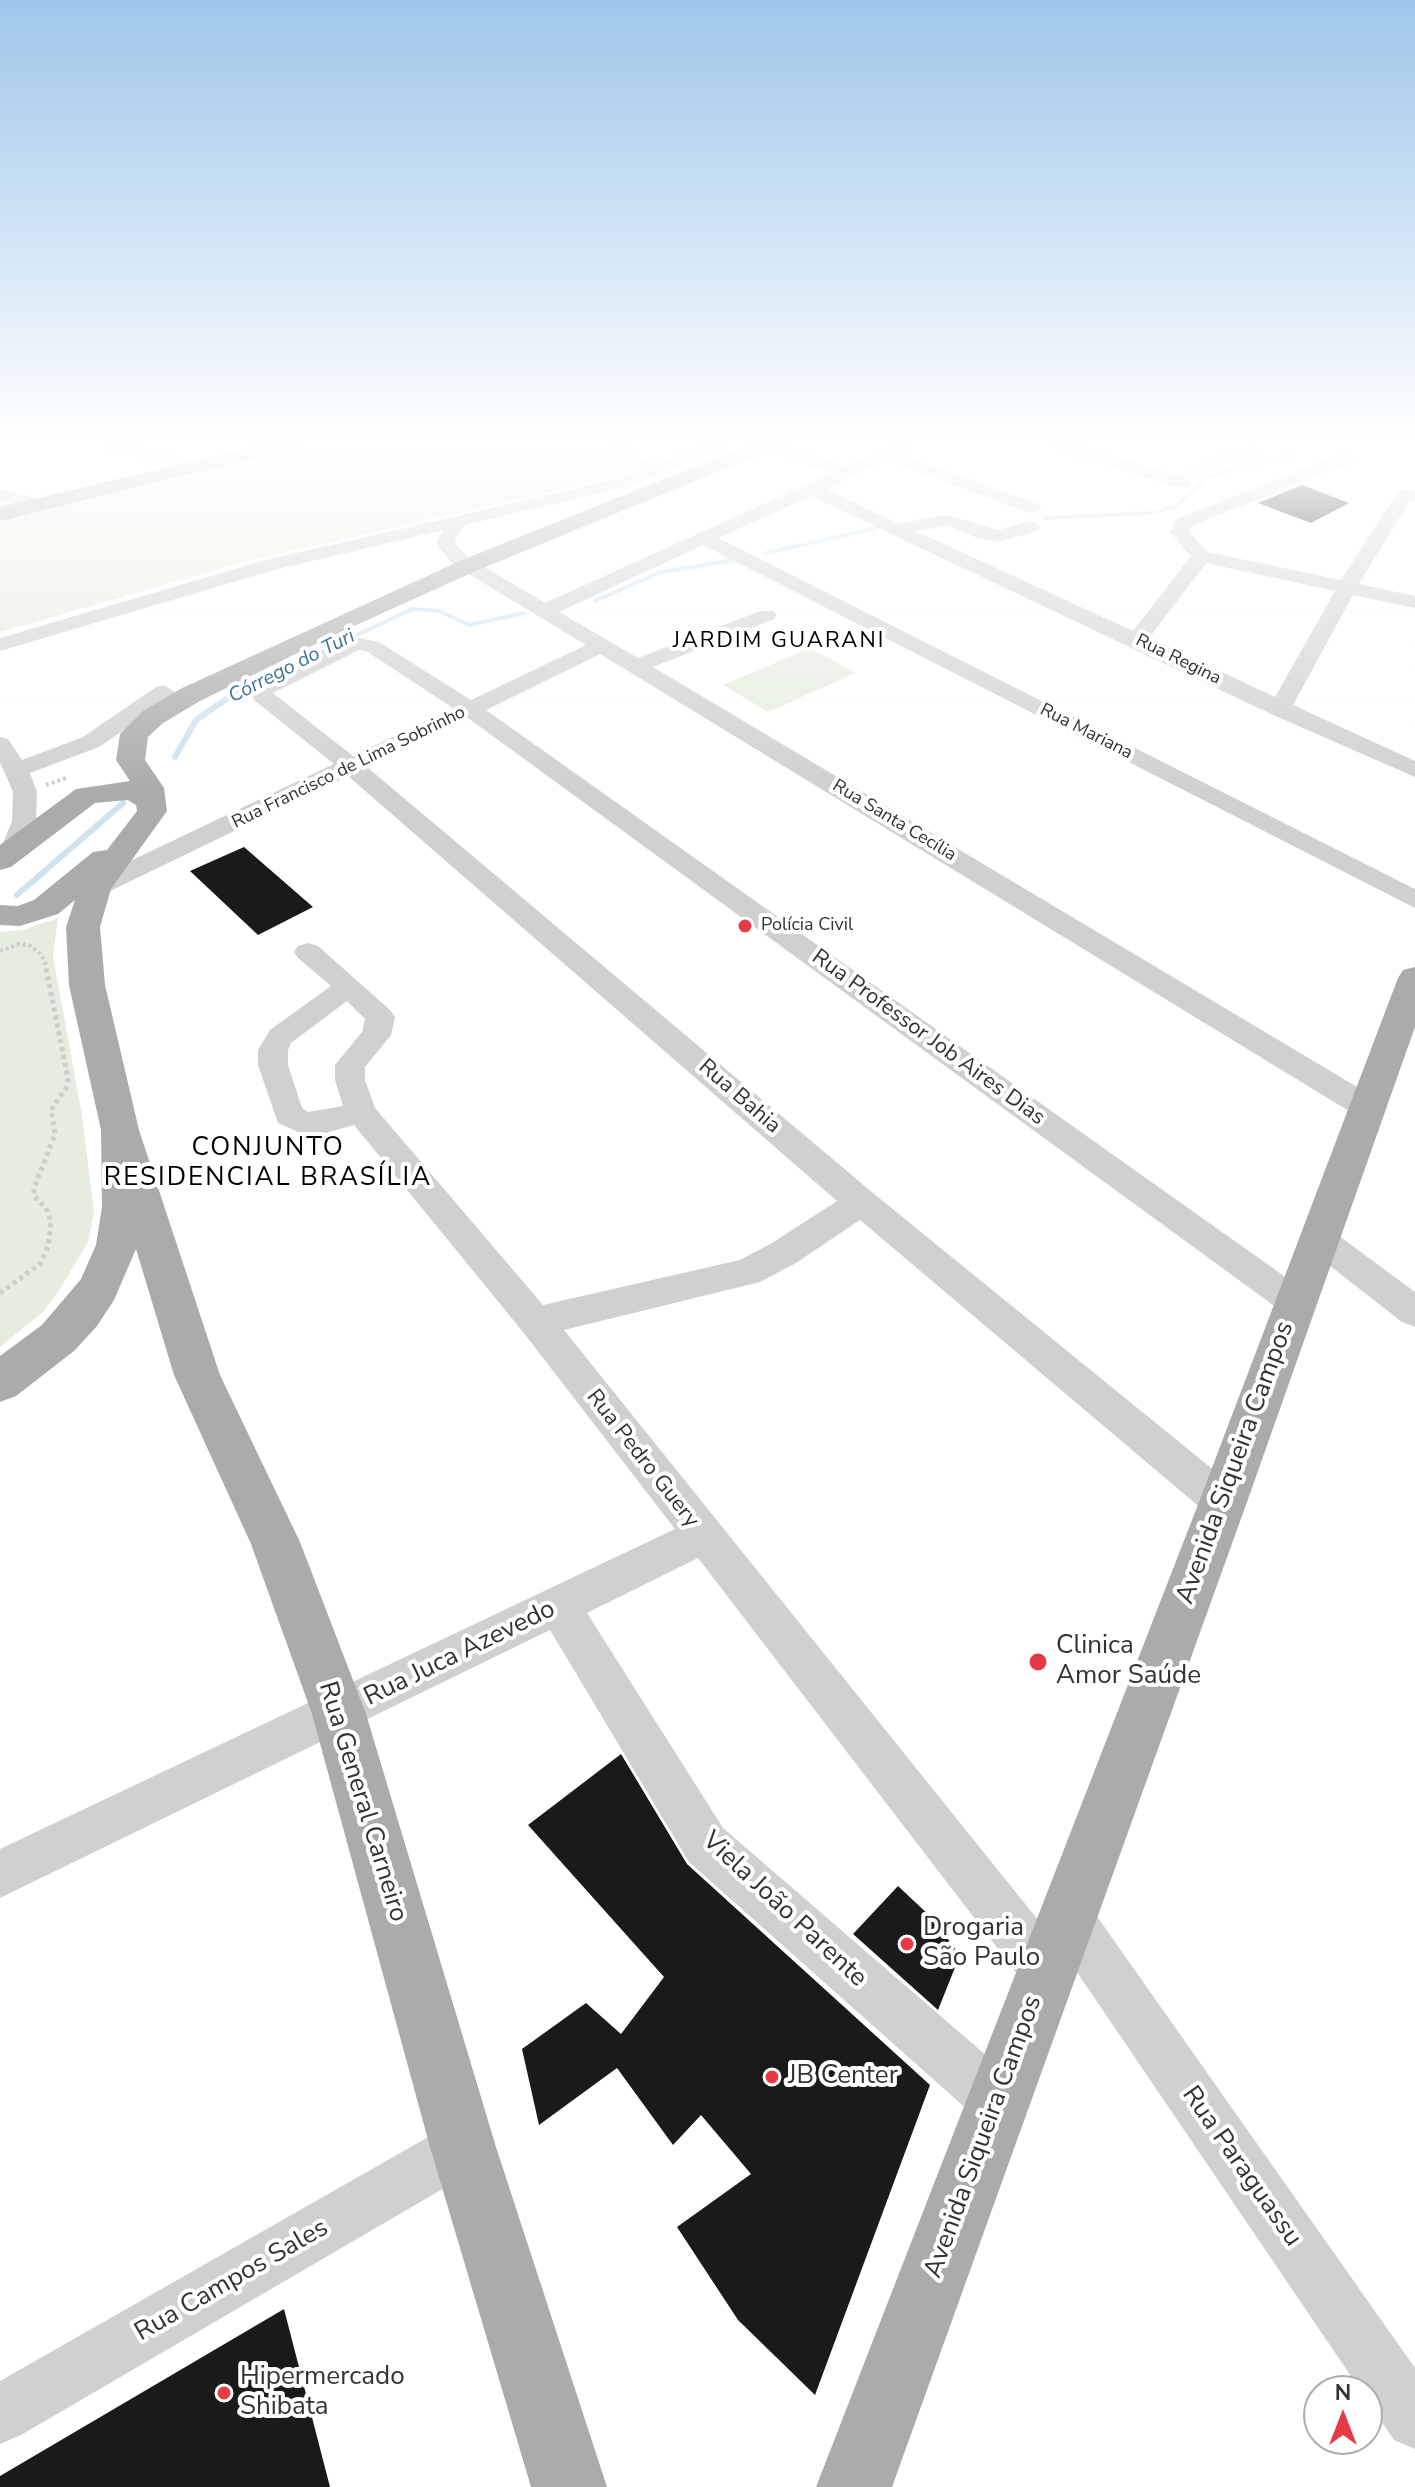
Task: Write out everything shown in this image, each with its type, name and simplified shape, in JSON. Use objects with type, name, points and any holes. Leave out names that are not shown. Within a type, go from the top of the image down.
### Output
[{"type":"main road","points":[[0,1382],[58,1338],[99,1288],[117,1245],[123,1207],[120,1130],[84,957],[83,927],[95,888],[152,811],[149,788],[128,752],[134,734],[153,717],[203,689],[486,559]]},
{"type":"main road","points":[[7,854],[87,795],[133,790],[152,802]]},
{"type":"main road","points":[[0,915],[20,916],[46,907],[134,834]]},
{"type":"main road","name":"Avenida Siqueira Campos","points":[[854,2487],[1413,988]]},
{"type":"main road","name":"Rua General Carneiro","points":[[120,1130],[197,1375],[275,1542],[339,1714],[463,2147],[569,2487]]},
{"type":"street","points":[[0,645],[243,572],[299,559]]},
{"type":"street","name":"Rua Santa Cecília","points":[[463,559],[601,646],[1368,1108]]},
{"type":"street","points":[[544,611],[659,559]]},
{"type":"street","name":"Rua Mariana","points":[[747,559],[1415,900]]},
{"type":"street","name":"Rua Regina","points":[[961,559],[1415,770]]},
{"type":"street","points":[[1137,640],[1199,559]]},
{"type":"street","points":[[1215,559],[1415,602]]},
{"type":"street","points":[[1279,709],[1347,587],[1366,559]]},
{"type":"street","points":[[637,666],[767,615]]},
{"type":"street","name":"Rua Bahia","points":[[359,644],[346,647],[262,688],[262,695],[351,766],[861,1202],[1223,1502]]},
{"type":"street","name":"Rua Professor Job Aires Dias","points":[[359,644],[372,646],[470,709],[1296,1303]]},
{"type":"street","name":"Rua Francisco de Lima Sobrinho","points":[[95,888],[601,646]]},
{"type":"street","points":[[17,770],[91,742],[164,692]]},
{"type":"street","points":[[0,744],[17,770],[27,803],[24,821],[7,854]]},
{"type":"street","name":"Rua Pedro Guery","points":[[308,952],[380,1017],[376,1035],[350,1065],[350,1080],[361,1112],[536,1322],[1046,1970]]},
{"type":"street","points":[[349,986],[280,1037],[273,1050],[273,1065],[289,1115],[303,1123],[322,1123],[361,1112]]},
{"type":"street","points":[[536,1322],[748,1272],[784,1253],[861,1202]]},
{"type":"street","points":[[1319,1239],[1415,1312]]},
{"type":"street","name":"Rua Juca Azevedo","points":[[0,1874],[339,1714],[702,1536]]},
{"type":"street","name":"Viela João Parente","points":[[559,1606],[706,1845],[998,2101]]},
{"type":"street","name":"Rua Paraguassu","points":[[1067,1915],[1408,2391]]},
{"type":"street","name":"Rua Campos Sales","points":[[0,2414],[463,2147]]},
{"type":"path","points":[[0,951],[19,944],[29,945],[41,954],[47,967],[68,1079],[66,1088],[51,1110],[55,1134],[34,1188],[34,1196],[46,1208],[51,1222],[48,1247],[40,1264],[0,1293]]},
{"type":"shaded area","points":[[0,559],[256,559],[243,562],[0,632]]},
{"type":"shaded area","points":[[810,648],[855,673],[768,712],[723,685]]},
{"type":"shaded area","points":[[58,918],[53,956],[82,1115],[94,1212],[88,1242],[60,1289],[43,1312],[0,1347],[0,932],[22,930]]},
{"type":"building","points":[[244,847],[313,907],[258,935],[190,871]]},
{"type":"building","name":"JB Center","points":[[621,1754],[687,1864],[930,2085],[815,2395],[738,2320],[677,2227],[751,2174],[701,2115],[673,2145],[617,2068],[539,2125],[522,2049],[586,2003],[621,2034],[664,1977],[528,1825]]},
{"type":"building","name":"Drogaria São Paulo","points":[[898,1886],[931,1917],[960,1955],[938,2010],[853,1934]]},
{"type":"building","name":"Hipermercado Shibata","points":[[284,2309],[330,2487],[0,2487],[0,2476]]},
{"type":"waterway","name":"Córrego do Turi","points":[[595,601],[661,572],[734,560]]},
{"type":"waterway","name":"Córrego do Turi","points":[[323,651],[412,609],[439,611],[469,625],[524,613]]},
{"type":"waterway","name":"Córrego do Turi","points":[[175,757],[196,720],[228,698],[260,682]]},
{"type":"waterway","name":"Córrego do Turi","points":[[17,895],[123,803]]},
{"type":"place","name":"Polícia Civil","points":[[745,926]]},
{"type":"place","name":"Clinica Amor Saúde","points":[[1038,1662]]},
{"type":"place","name":"Drogaria São Paulo","points":[[907,1944]]},
{"type":"place","name":"JB Center","points":[[772,2077]]},
{"type":"place","name":"Hipermercado Shibata","points":[[224,2393]]},
{"type":"district","name":"JARDIM GUARANI","points":[[779,642]]},
{"type":"district","name":"CONJUNTO RESIDENCIAL BRASÍLIA","points":[[268,1164]]}]
